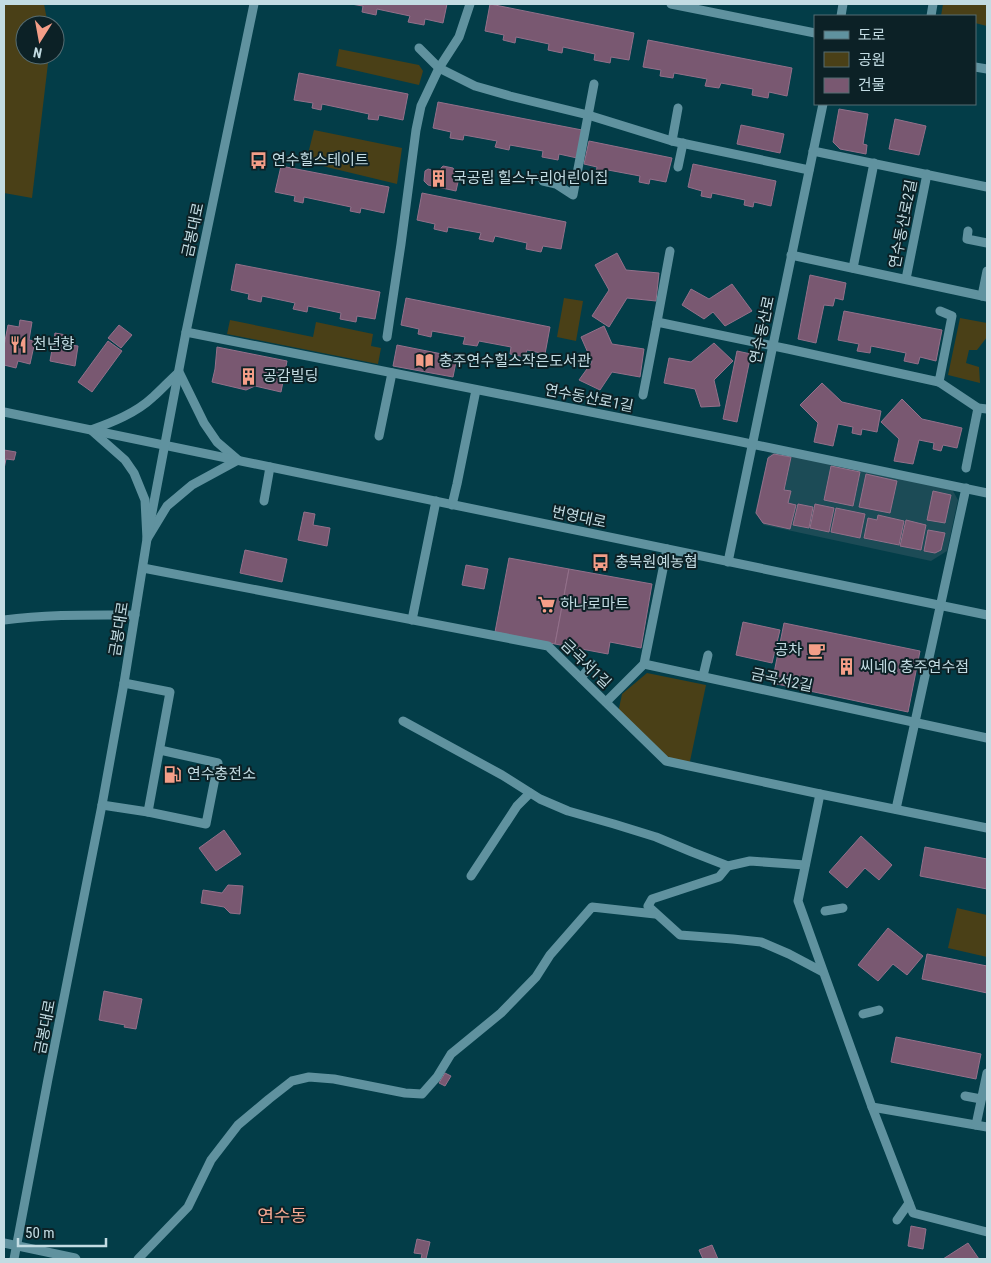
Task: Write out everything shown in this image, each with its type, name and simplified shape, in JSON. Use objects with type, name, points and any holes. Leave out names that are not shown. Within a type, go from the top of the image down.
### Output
[{"type":"street","name":"금봉대로","points":[[14,1259],[102,805],[147,539],[178,372],[254,4]]},
{"type":"street","points":[[387,337],[421,106],[439,68],[459,37],[470,4]]},
{"type":"street","points":[[671,4],[814,32]]},
{"type":"street","points":[[419,48],[439,68],[475,86],[588,115],[683,143],[809,170]]},
{"type":"street","points":[[543,181],[556,184],[572,195],[594,84]]},
{"type":"street","name":"연수동산로","points":[[728,562],[823,105]]},
{"type":"street","points":[[672,140],[678,108]]},
{"type":"street","points":[[678,167],[683,143]]},
{"type":"street","points":[[813,152],[987,187]]},
{"type":"street","points":[[853,268],[874,163]]},
{"type":"street","name":"연수동산로2길","points":[[906,279],[927,174]]},
{"type":"street","points":[[968,231],[966,239],[987,243]]},
{"type":"street","points":[[643,395],[670,251]]},
{"type":"street","name":"연수동산로2길","points":[[791,255],[984,296]]},
{"type":"street","points":[[984,296],[987,271]]},
{"type":"street","points":[[939,382],[952,316],[940,311]]},
{"type":"street","points":[[657,322],[939,382],[983,409],[966,468]]},
{"type":"street","name":"연수동산로1길","points":[[186,332],[752,444],[987,493]]},
{"type":"street","points":[[91,430],[112,423],[138,409],[178,372],[204,423],[217,442],[238,460],[192,485],[168,506],[147,539]]},
{"type":"street","points":[[379,436],[392,373]]},
{"type":"street","points":[[452,505],[476,390]]},
{"type":"street","name":"번영대로","points":[[4,412],[987,616]]},
{"type":"street","points":[[91,430],[125,460],[134,473],[145,500],[147,539]]},
{"type":"street","points":[[264,501],[270,467]]},
{"type":"street","points":[[896,809],[966,488]]},
{"type":"street","points":[[412,620],[436,501]]},
{"type":"street","points":[[606,702],[644,664],[667,549]]},
{"type":"street","name":"금곡서1길","points":[[143,568],[548,646],[666,761],[987,828]]},
{"type":"street","points":[[4,620],[59,616],[135,615]]},
{"type":"street","points":[[704,676],[708,655]]},
{"type":"street","points":[[581,678],[592,664]]},
{"type":"street","name":"금곡서2길","points":[[644,664],[987,738]]},
{"type":"street","points":[[124,683],[170,692],[148,812]]},
{"type":"street","points":[[403,721],[502,775],[540,799],[568,811],[656,837],[728,866],[750,861],[805,865]]},
{"type":"street","points":[[102,805],[206,824],[218,763],[160,750]]},
{"type":"street","points":[[472,876],[517,806],[530,793]]},
{"type":"street","points":[[820,794],[798,900],[872,1107],[913,1213],[987,1232]]},
{"type":"street","points":[[728,866],[719,877],[652,899],[648,906],[680,935],[733,938],[761,942],[823,972]]},
{"type":"street","points":[[138,1259],[188,1207],[211,1160],[238,1125],[292,1081],[309,1077],[334,1079],[405,1093],[422,1094],[437,1077],[451,1054],[501,1013],[536,977],[550,955],[592,907],[655,914]]},
{"type":"street","points":[[825,911],[843,908]]},
{"type":"street","points":[[863,1014],[880,1010]]},
{"type":"street","points":[[976,1125],[987,1073]]},
{"type":"street","points":[[965,1096],[981,1100]]},
{"type":"street","points":[[872,1107],[987,1127]]},
{"type":"street","points":[[897,1220],[909,1203]]},
{"type":"street","points":[[4,1243],[75,1259]]},
{"type":"shaded area","points":[[775,451],[952,489],[958,500],[947,551],[931,561],[764,525],[755,513],[768,456]]},
{"type":"green space","points":[[4,4],[44,4],[46,15],[15,15],[15,65],[48,65],[32,198],[4,193]]},
{"type":"green space","points":[[943,4],[987,4],[987,26],[976,23],[976,15],[941,15]]},
{"type":"green space","points":[[339,49],[419,65],[423,71],[419,85],[336,66]]},
{"type":"green space","points":[[314,130],[402,148],[397,184],[306,162]]},
{"type":"green space","points":[[564,298],[583,301],[576,341],[557,337]]},
{"type":"green space","points":[[960,318],[987,323],[987,337],[977,350],[969,350],[966,363],[979,367],[980,383],[948,375]]},
{"type":"green space","points":[[230,320],[313,337],[316,322],[373,334],[371,346],[381,348],[378,364],[227,334]]},
{"type":"green space","points":[[647,673],[706,685],[689,766],[666,761],[618,713],[622,694]]},
{"type":"green space","points":[[957,908],[987,915],[987,957],[948,948]]},
{"type":"building","points":[[351,4],[447,4],[443,23],[425,19],[424,25],[408,22],[410,16],[377,9],[376,15],[362,12],[363,6]]},
{"type":"building","points":[[490,4],[634,33],[629,60],[611,57],[610,63],[594,60],[595,54],[563,47],[562,53],[548,50],[549,44],[516,37],[515,43],[503,40],[504,35],[485,31]]},
{"type":"building","points":[[648,40],[792,68],[787,96],[769,92],[768,98],[752,95],[753,89],[721,83],[719,88],[705,86],[707,79],[674,73],[673,78],[660,76],[661,70],[643,67]]},
{"type":"building","points":[[299,73],[408,94],[403,120],[379,115],[378,120],[368,119],[369,114],[322,104],[321,110],[312,108],[313,103],[294,100]]},
{"type":"building","points":[[438,102],[582,130],[577,158],[559,154],[558,160],[542,157],[543,151],[510,145],[509,150],[495,147],[497,141],[464,135],[463,140],[450,138],[451,132],[433,128]]},
{"type":"building","points":[[839,109],[868,114],[863,144],[867,145],[866,154],[840,149],[833,142]]},
{"type":"building","points":[[895,119],[926,126],[919,155],[889,149]]},
{"type":"building","points":[[741,125],[784,134],[780,153],[737,144]]},
{"type":"building","points":[[589,141],[672,158],[666,182],[650,179],[649,184],[639,182],[640,176],[608,170],[606,175],[596,173],[597,167],[584,164]]},
{"type":"building","points":[[693,164],[776,181],[771,206],[754,202],[753,207],[744,205],[745,200],[712,193],[711,198],[701,196],[702,191],[688,187]]},
{"type":"building","points":[[281,166],[389,187],[384,213],[361,208],[360,213],[350,211],[351,207],[304,197],[303,203],[294,201],[295,196],[275,192]]},
{"type":"building","name":"국공립 힐스누리어린이집","points":[[443,166],[453,168],[455,171],[454,181],[458,182],[456,191],[428,185],[424,181],[425,171],[428,169],[440,172]]},
{"type":"building","points":[[422,193],[566,222],[561,249],[543,246],[541,252],[526,249],[527,243],[495,236],[493,242],[479,239],[481,233],[448,227],[447,232],[434,229],[435,224],[417,220]]},
{"type":"building","points":[[617,253],[626,270],[659,273],[656,301],[627,298],[609,327],[592,316],[609,290],[595,265]]},
{"type":"building","points":[[236,264],[380,292],[375,319],[357,316],[356,322],[340,319],[341,313],[308,306],[307,312],[293,309],[295,303],[262,296],[261,302],[248,299],[249,294],[231,290]]},
{"type":"building","points":[[810,275],[846,283],[843,300],[835,298],[833,306],[824,305],[816,343],[798,339]]},
{"type":"building","points":[[732,284],[752,311],[725,326],[713,312],[704,319],[682,305],[691,289],[709,299]]},
{"type":"building","points":[[406,298],[550,327],[545,354],[527,350],[525,357],[510,354],[511,347],[479,341],[477,346],[463,344],[465,337],[432,331],[431,337],[418,334],[419,329],[401,325]]},
{"type":"building","points":[[844,311],[942,330],[936,361],[920,357],[918,364],[904,361],[906,353],[871,346],[870,353],[857,351],[859,344],[838,340]]},
{"type":"building","name":"천년향","points":[[20,320],[32,322],[29,340],[35,341],[30,364],[18,361],[16,368],[4,365],[4,346],[8,325],[19,327]]},
{"type":"building","points":[[119,325],[132,335],[121,348],[108,338]]},
{"type":"building","points":[[604,326],[612,344],[644,349],[640,377],[612,372],[600,390],[579,380],[592,362],[581,337]]},
{"type":"building","points":[[55,333],[66,335],[64,344],[78,346],[75,366],[50,361]]},
{"type":"building","points":[[108,341],[122,351],[92,392],[78,382]]},
{"type":"building","points":[[714,343],[733,361],[714,380],[720,406],[701,407],[695,389],[664,383],[669,358],[691,362]]},
{"type":"building","points":[[397,345],[457,357],[453,377],[393,366]]},
{"type":"building","name":"공감빌딩","points":[[217,347],[287,361],[281,392],[255,386],[246,390],[212,382]]},
{"type":"building","points":[[737,351],[751,354],[737,422],[723,419]]},
{"type":"building","points":[[822,383],[842,402],[881,411],[877,432],[862,429],[861,435],[852,433],[853,427],[838,424],[833,446],[814,442],[818,423],[800,405]]},
{"type":"building","points":[[902,399],[922,419],[962,428],[957,448],[943,445],[941,451],[933,449],[934,443],[919,440],[913,464],[894,461],[899,439],[881,422]]},
{"type":"building","points":[[4,450],[16,452],[14,460],[6,459],[4,469]]},
{"type":"building","points":[[774,454],[791,457],[784,490],[791,491],[788,503],[796,505],[790,529],[763,523],[756,513],[768,458]]},
{"type":"building","points":[[831,466],[860,472],[853,506],[824,500]]},
{"type":"building","points":[[866,474],[897,481],[890,513],[859,507]]},
{"type":"building","points":[[933,491],[951,495],[945,523],[927,520]]},
{"type":"building","points":[[798,504],[813,507],[809,528],[793,525]]},
{"type":"building","points":[[815,504],[834,508],[829,532],[810,528]]},
{"type":"building","points":[[836,508],[865,514],[860,538],[831,532]]},
{"type":"building","points":[[304,512],[315,514],[313,525],[330,528],[327,546],[298,540]]},
{"type":"building","points":[[878,515],[904,521],[899,545],[864,538],[868,518],[877,520]]},
{"type":"building","points":[[906,520],[926,525],[921,550],[900,546]]},
{"type":"building","points":[[928,530],[945,533],[941,550],[935,553],[924,551]]},
{"type":"building","points":[[245,550],[287,559],[282,582],[240,573]]},
{"type":"building","points":[[509,558],[569,569],[555,644],[495,632]]},
{"type":"building","points":[[466,565],[488,569],[484,589],[462,585]]},
{"type":"building","points":[[569,569],[652,584],[641,648],[610,642],[608,654],[555,644]]},
{"type":"building","points":[[743,622],[780,630],[772,663],[736,655]]},
{"type":"building","name":"씨네Q 충주연수점","points":[[784,623],[920,651],[908,712],[772,683]]},
{"type":"building","points":[[224,830],[241,854],[216,871],[199,848]]},
{"type":"building","points":[[861,836],[892,865],[879,880],[865,868],[847,888],[829,872]]},
{"type":"building","points":[[925,847],[987,859],[987,889],[920,876]]},
{"type":"building","points":[[228,885],[243,886],[240,914],[230,913],[224,907],[201,903],[203,890],[222,893]]},
{"type":"building","points":[[888,928],[923,956],[907,975],[893,964],[878,981],[858,965]]},
{"type":"building","points":[[927,954],[987,966],[987,993],[922,979]]},
{"type":"building","points":[[104,991],[142,999],[136,1029],[99,1020]]},
{"type":"building","points":[[896,1037],[981,1054],[976,1079],[891,1062]]},
{"type":"building","points":[[445,1073],[451,1076],[445,1086],[439,1083]]},
{"type":"building","points":[[911,1226],[926,1229],[923,1249],[908,1246]]},
{"type":"building","points":[[417,1239],[430,1242],[426,1259],[421,1259],[422,1254],[414,1253]]},
{"type":"building","points":[[968,1243],[979,1259],[943,1259]]},
{"type":"building","points":[[712,1245],[718,1259],[703,1259],[699,1250]]},
{"type":"place","name":"연수힐스테이트","points":[[258,160]]},
{"type":"place","name":"국공립 힐스누리어린이집","points":[[439,178]]},
{"type":"place","name":"천년향","points":[[19,344]]},
{"type":"place","name":"충주연수힐스작은도서관","points":[[425,361]]},
{"type":"place","name":"공감빌딩","points":[[249,376]]},
{"type":"place","name":"충북원예농협","points":[[601,562]]},
{"type":"place","name":"하나로마트","points":[[546,604]]},
{"type":"place","name":"공차","points":[[816,650]]},
{"type":"place","name":"씨네Q 충주연수점","points":[[846,667]]},
{"type":"place","name":"연수충전소","points":[[173,774]]},
{"type":"district","name":"연수동","points":[[282,1215]]}]
